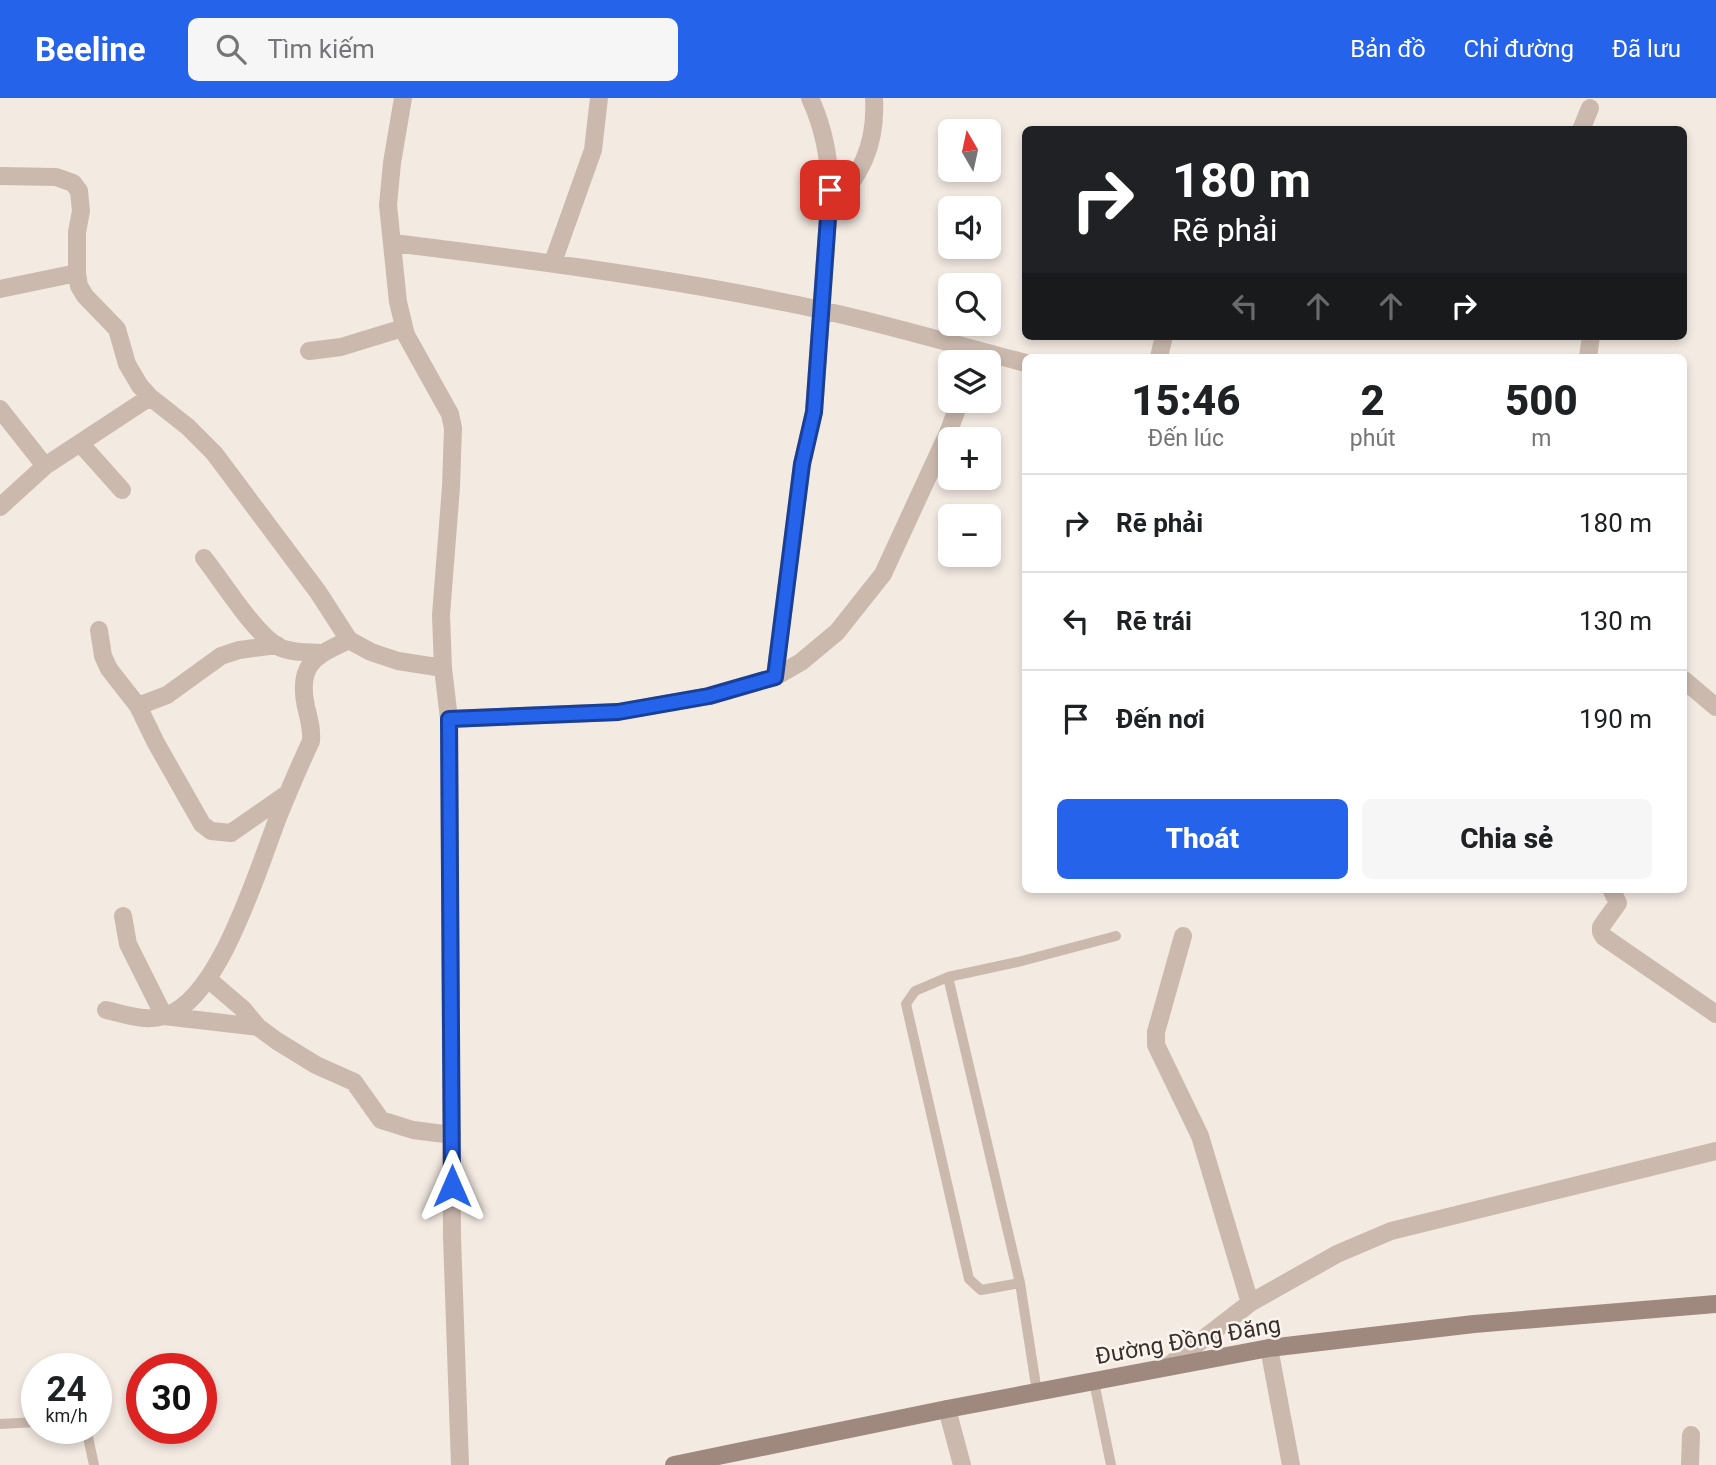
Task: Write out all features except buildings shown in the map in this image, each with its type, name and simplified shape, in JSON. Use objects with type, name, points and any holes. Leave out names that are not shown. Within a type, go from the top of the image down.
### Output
[{"type":"main road","name":"Đường Đồng Đăng","points":[[674,1465],[732,1459],[947,1409],[1269,1348],[1474,1324],[1716,1304]]},
{"type":"street","points":[[403,98],[388,205],[398,302],[403,328],[450,414],[453,428],[441,615],[449,719],[452,1237],[460,1465]]},
{"type":"street","points":[[553,262],[593,150],[599,98]]},
{"type":"street","points":[[775,677],[802,464],[814,412],[828,215],[829,156],[818,115],[810,98]]},
{"type":"street","points":[[828,215],[859,174],[871,146],[874,98]]},
{"type":"street","points":[[1583,126],[1590,108]]},
{"type":"street","points":[[0,176],[57,177],[73,183],[79,191],[81,211],[77,232],[78,273],[79,286],[85,296],[117,330],[127,364],[140,386],[214,453],[318,592],[349,640],[371,652],[398,661],[443,668]]},
{"type":"street","points":[[393,243],[553,262],[714,289],[918,333],[961,350]]},
{"type":"street","points":[[0,289],[78,273]]},
{"type":"street","points":[[309,351],[341,347],[403,328]]},
{"type":"street","points":[[1001,360],[1022,362]]},
{"type":"street","points":[[0,507],[45,466],[150,397]]},
{"type":"street","points":[[0,409],[45,466]]},
{"type":"street","points":[[449,719],[618,712],[709,696],[775,677],[800,662],[837,632],[883,574],[956,413]]},
{"type":"street","points":[[80,443],[122,490]]},
{"type":"street","points":[[204,558],[256,626],[276,645],[286,649],[320,653]]},
{"type":"street","points":[[99,630],[103,656],[109,669],[138,706],[202,824],[211,831],[231,833],[287,794]]},
{"type":"street","points":[[164,1016],[185,1004],[208,979],[254,884],[310,741],[312,732],[303,677],[320,653],[349,640]]},
{"type":"street","points":[[138,706],[167,695],[221,656],[239,650],[276,645]]},
{"type":"street","points":[[1687,683],[1716,707]]},
{"type":"street","points":[[1613,893],[1618,903],[1601,927],[1604,937],[1716,1014]]},
{"type":"street","points":[[123,916],[128,944],[164,1016]]},
{"type":"street","points":[[1183,936],[1156,1032],[1156,1045],[1200,1136],[1250,1303]]},
{"type":"street","points":[[208,979],[243,1009],[258,1027],[316,1065],[354,1082],[381,1120],[412,1130],[452,1135]]},
{"type":"street","points":[[106,1010],[138,1018],[164,1016],[258,1027]]},
{"type":"street","points":[[1167,1367],[1250,1303],[1337,1254],[1391,1231],[1716,1151]]},
{"type":"street","points":[[1269,1348],[1291,1465]]},
{"type":"street","points":[[947,1409],[962,1465]]},
{"type":"street","points":[[1690,1465],[1691,1435]]},
{"type":"lane","points":[[1020,1283],[981,1290],[969,1279],[906,1004],[915,992],[948,977],[1116,936]]},
{"type":"lane","points":[[948,977],[1020,1283],[1037,1392]]},
{"type":"lane","points":[[1094,1382],[1111,1465]]},
{"type":"lane","points":[[0,1424],[21,1423]]},
{"type":"lane","points":[[89,1444],[94,1465]]},
{"type":"route","points":[[452,1186],[449,719],[618,712],[709,696],[775,677],[802,464],[814,412],[830,190]]}]
